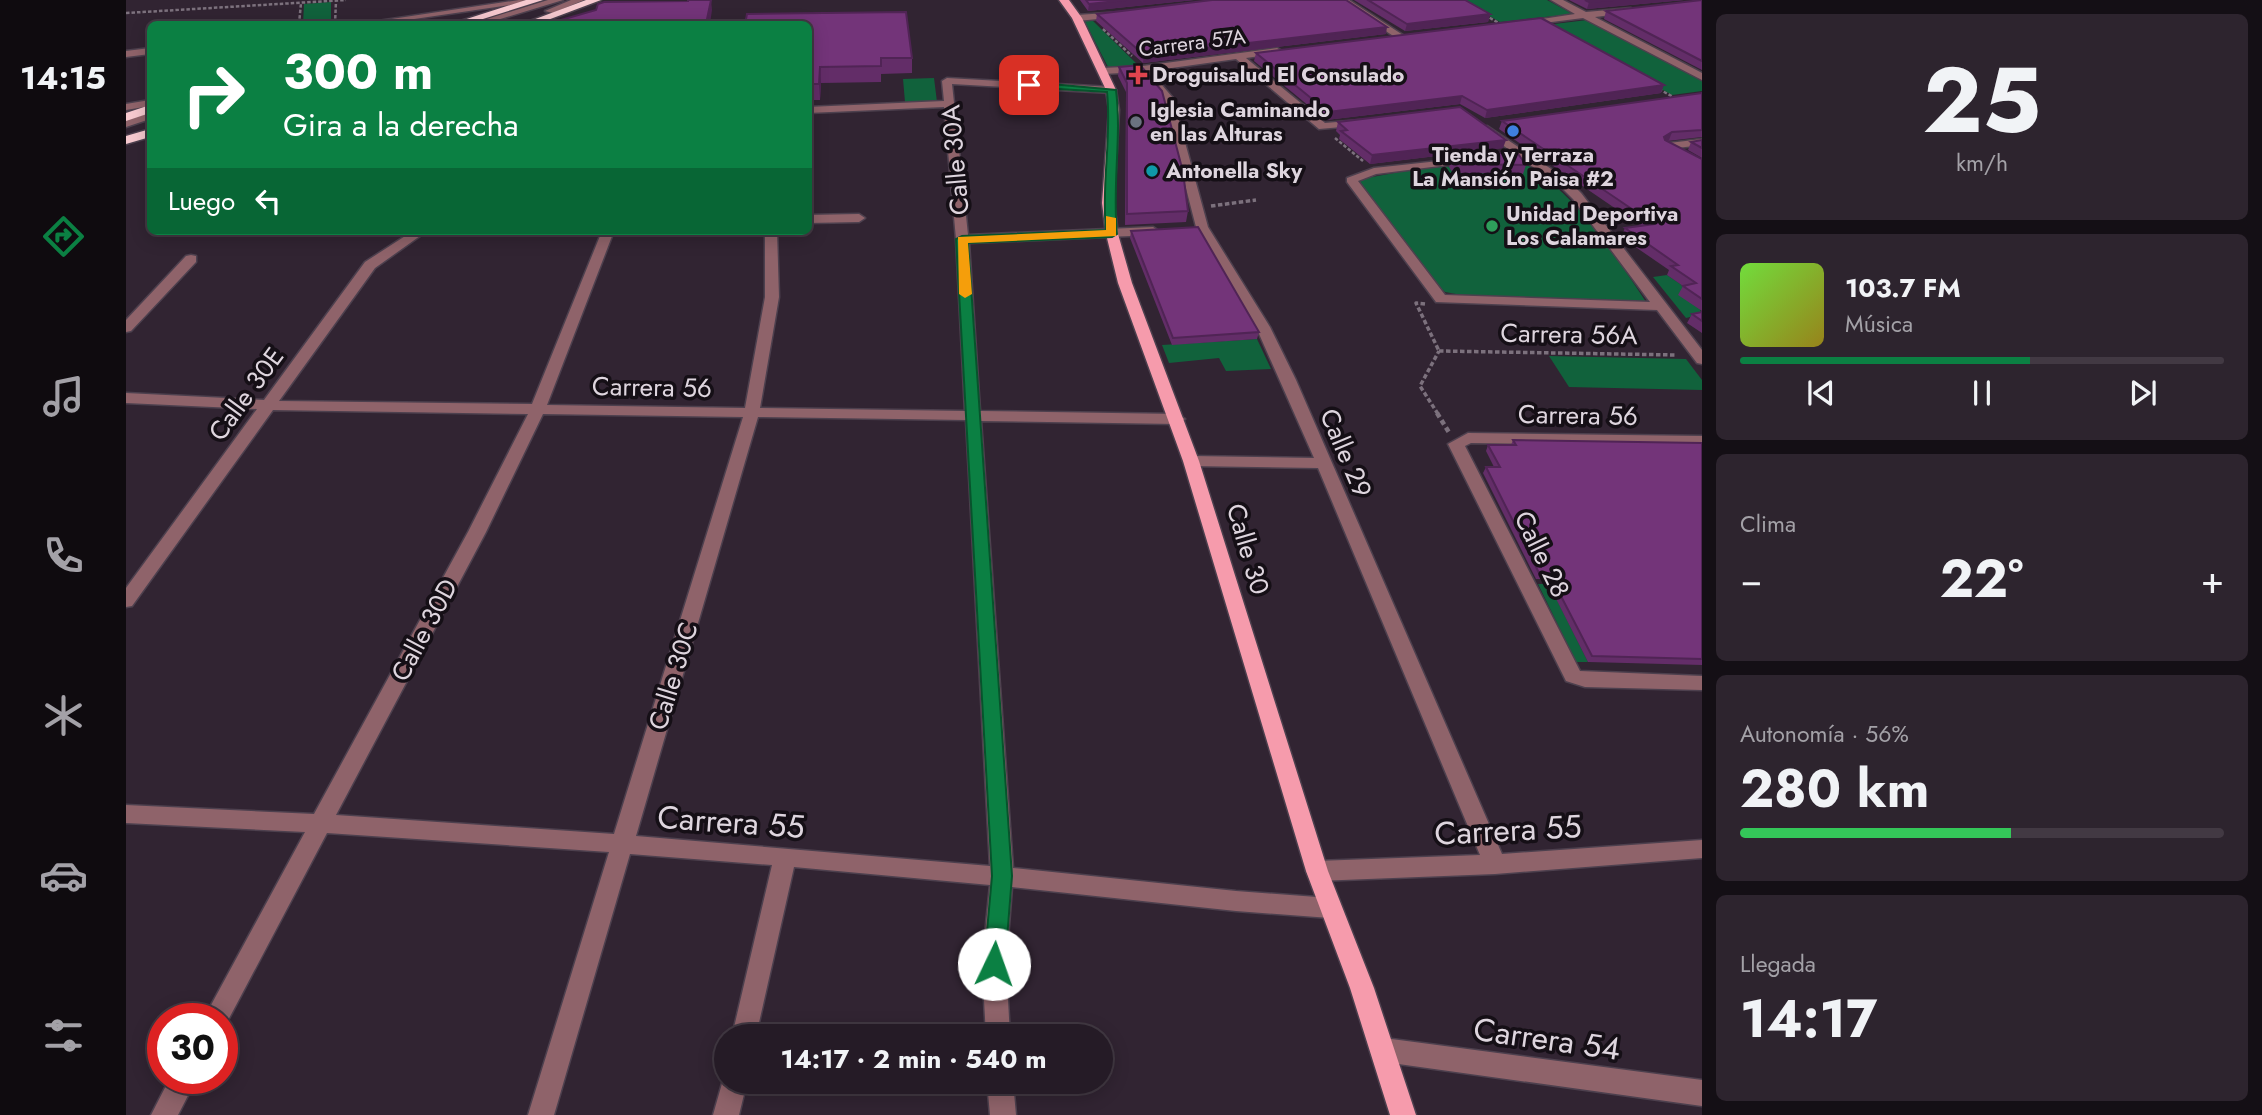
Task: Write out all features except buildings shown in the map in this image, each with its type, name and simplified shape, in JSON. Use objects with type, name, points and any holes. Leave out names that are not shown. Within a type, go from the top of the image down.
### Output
[{"type":"highway","points":[[479,21],[537,0]]},
{"type":"highway","points":[[537,21],[597,1]]},
{"type":"highway","points":[[126,117],[147,111]]},
{"type":"highway","points":[[126,140],[147,134]]},
{"type":"main road","name":"Calle 30","points":[[1064,0],[1077,18],[1111,90],[1114,110],[1108,203],[1112,234],[1136,318],[1177,419],[1317,871],[1384,1051],[1403,1115]]},
{"type":"street","points":[[388,21],[537,0]]},
{"type":"street","points":[[464,12],[481,13],[479,21],[558,0]]},
{"type":"street","points":[[519,21],[579,0]]},
{"type":"street","points":[[1343,0],[1406,36],[1388,38]]},
{"type":"street","points":[[1556,0],[1702,77]]},
{"type":"street","points":[[1502,25],[1634,9]]},
{"type":"street","points":[[1077,18],[1126,13]]},
{"type":"street","name":"Carrera 57A","points":[[1103,71],[1145,69],[1290,50]]},
{"type":"street","points":[[126,54],[147,51]]},
{"type":"street","points":[[1238,56],[1322,127],[1370,121]]},
{"type":"street","name":"Calle 29","points":[[1145,69],[1168,99],[1196,207],[1196,228],[1263,327],[1495,864]]},
{"type":"street","name":"Calle 30A","points":[[997,1024],[994,964],[1002,876],[962,239],[947,81],[1111,90]]},
{"type":"street","points":[[126,107],[147,104]]},
{"type":"street","points":[[812,111],[950,104]]},
{"type":"street","points":[[126,124],[147,117]]},
{"type":"street","points":[[1483,122],[1577,196],[1700,357]]},
{"type":"street","points":[[126,133],[147,127]]},
{"type":"street","points":[[1691,159],[1669,146],[1702,142]]},
{"type":"street","points":[[1494,156],[1521,152]]},
{"type":"street","points":[[1481,158],[1374,171],[1351,180],[1441,299],[1661,306]]},
{"type":"street","points":[[812,219],[859,218]]},
{"type":"street","points":[[962,239],[1163,230]]},
{"type":"street","name":"Calle 30E","points":[[126,601],[370,265],[415,235]]},
{"type":"street","name":"Calle 30D","points":[[224,1003],[477,532],[537,410],[606,235]]},
{"type":"street","name":"Calle 30C","points":[[541,1115],[752,412],[772,297],[771,235]]},
{"type":"street","points":[[126,328],[191,259]]},
{"type":"street","name":"Carrera 56","points":[[126,398],[268,405],[974,418],[1177,419]]},
{"type":"street","name":"Carrera 56","points":[[1456,444],[1461,439],[1468,438],[1702,441]]},
{"type":"street","name":"Calle 28","points":[[1456,444],[1528,581],[1569,672],[1585,680],[1702,683]]},
{"type":"street","points":[[1191,461],[1324,463]]},
{"type":"street","name":"Carrera 55","points":[[126,814],[321,822],[785,857],[1002,876],[1238,902],[1330,908]]},
{"type":"street","name":"Carrera 55","points":[[1317,871],[1495,864],[1702,849]]},
{"type":"street","points":[[747,1024],[785,857]]},
{"type":"street","name":"Carrera 54","points":[[1384,1051],[1702,1093]]},
{"type":"street","points":[[164,1115],[175,1094]]},
{"type":"street","points":[[726,1115],[731,1094]]},
{"type":"street","points":[[1001,1094],[1003,1115]]},
{"type":"path","points":[[126,13],[346,0]]},
{"type":"path","points":[[335,21],[336,1]]},
{"type":"path","points":[[299,21],[301,3]]},
{"type":"path","points":[[1480,13],[1502,25]]},
{"type":"path","points":[[1090,17],[1145,69]]},
{"type":"path","points":[[1651,85],[1673,97]]},
{"type":"path","points":[[1322,127],[1374,171]]},
{"type":"path","points":[[1335,138],[1347,136]]},
{"type":"path","points":[[1196,207],[1255,201]]},
{"type":"path","name":"Carrera 56A","points":[[1456,444],[1419,386],[1439,351],[1700,357]]},
{"type":"green space","points":[[1461,0],[1547,0],[1573,14],[1500,22]]},
{"type":"green space","points":[[331,2],[331,21],[303,21],[304,4]]},
{"type":"green space","points":[[1091,19],[1140,67],[1109,69],[1084,20]]},
{"type":"green space","points":[[1587,20],[1702,81],[1702,91],[1672,95],[1546,25]]},
{"type":"green space","points":[[934,78],[937,102],[905,102],[903,79]]},
{"type":"green space","name":"Unidad Deportiva Los Calamares","points":[[1524,163],[1561,192],[1593,225],[1646,302],[1472,297],[1445,292],[1434,283],[1356,180],[1421,168]]},
{"type":"green space","points":[[1667,275],[1692,292],[1702,314],[1686,318],[1653,277]]},
{"type":"green space","points":[[1257,339],[1271,369],[1226,371],[1219,358],[1169,363],[1162,345]]},
{"type":"green space","points":[[1549,356],[1686,359],[1702,380],[1702,390],[1569,387]]},
{"type":"green space","points":[[1538,584],[1549,584],[1588,662],[1576,662]]},
{"type":"slow traffic","points":[[965,294],[962,239],[1112,234],[1110,218]]},
{"type":"place","name":"Droguisalud El Consulado","points":[[1138,75]]},
{"type":"place","name":"Iglesia Caminando en las Alturas","points":[[1136,122]]},
{"type":"place","name":"Tienda y Terraza La Mansión Paisa #2","points":[[1513,131]]},
{"type":"place","name":"Antonella Sky","points":[[1152,171]]},
{"type":"place","name":"Unidad Deportiva Los Calamares","points":[[1492,226]]},
{"type":"route","points":[[994,964],[1002,876],[962,239],[1112,234],[1108,203],[1114,110],[1111,90],[1029,85]]}]
